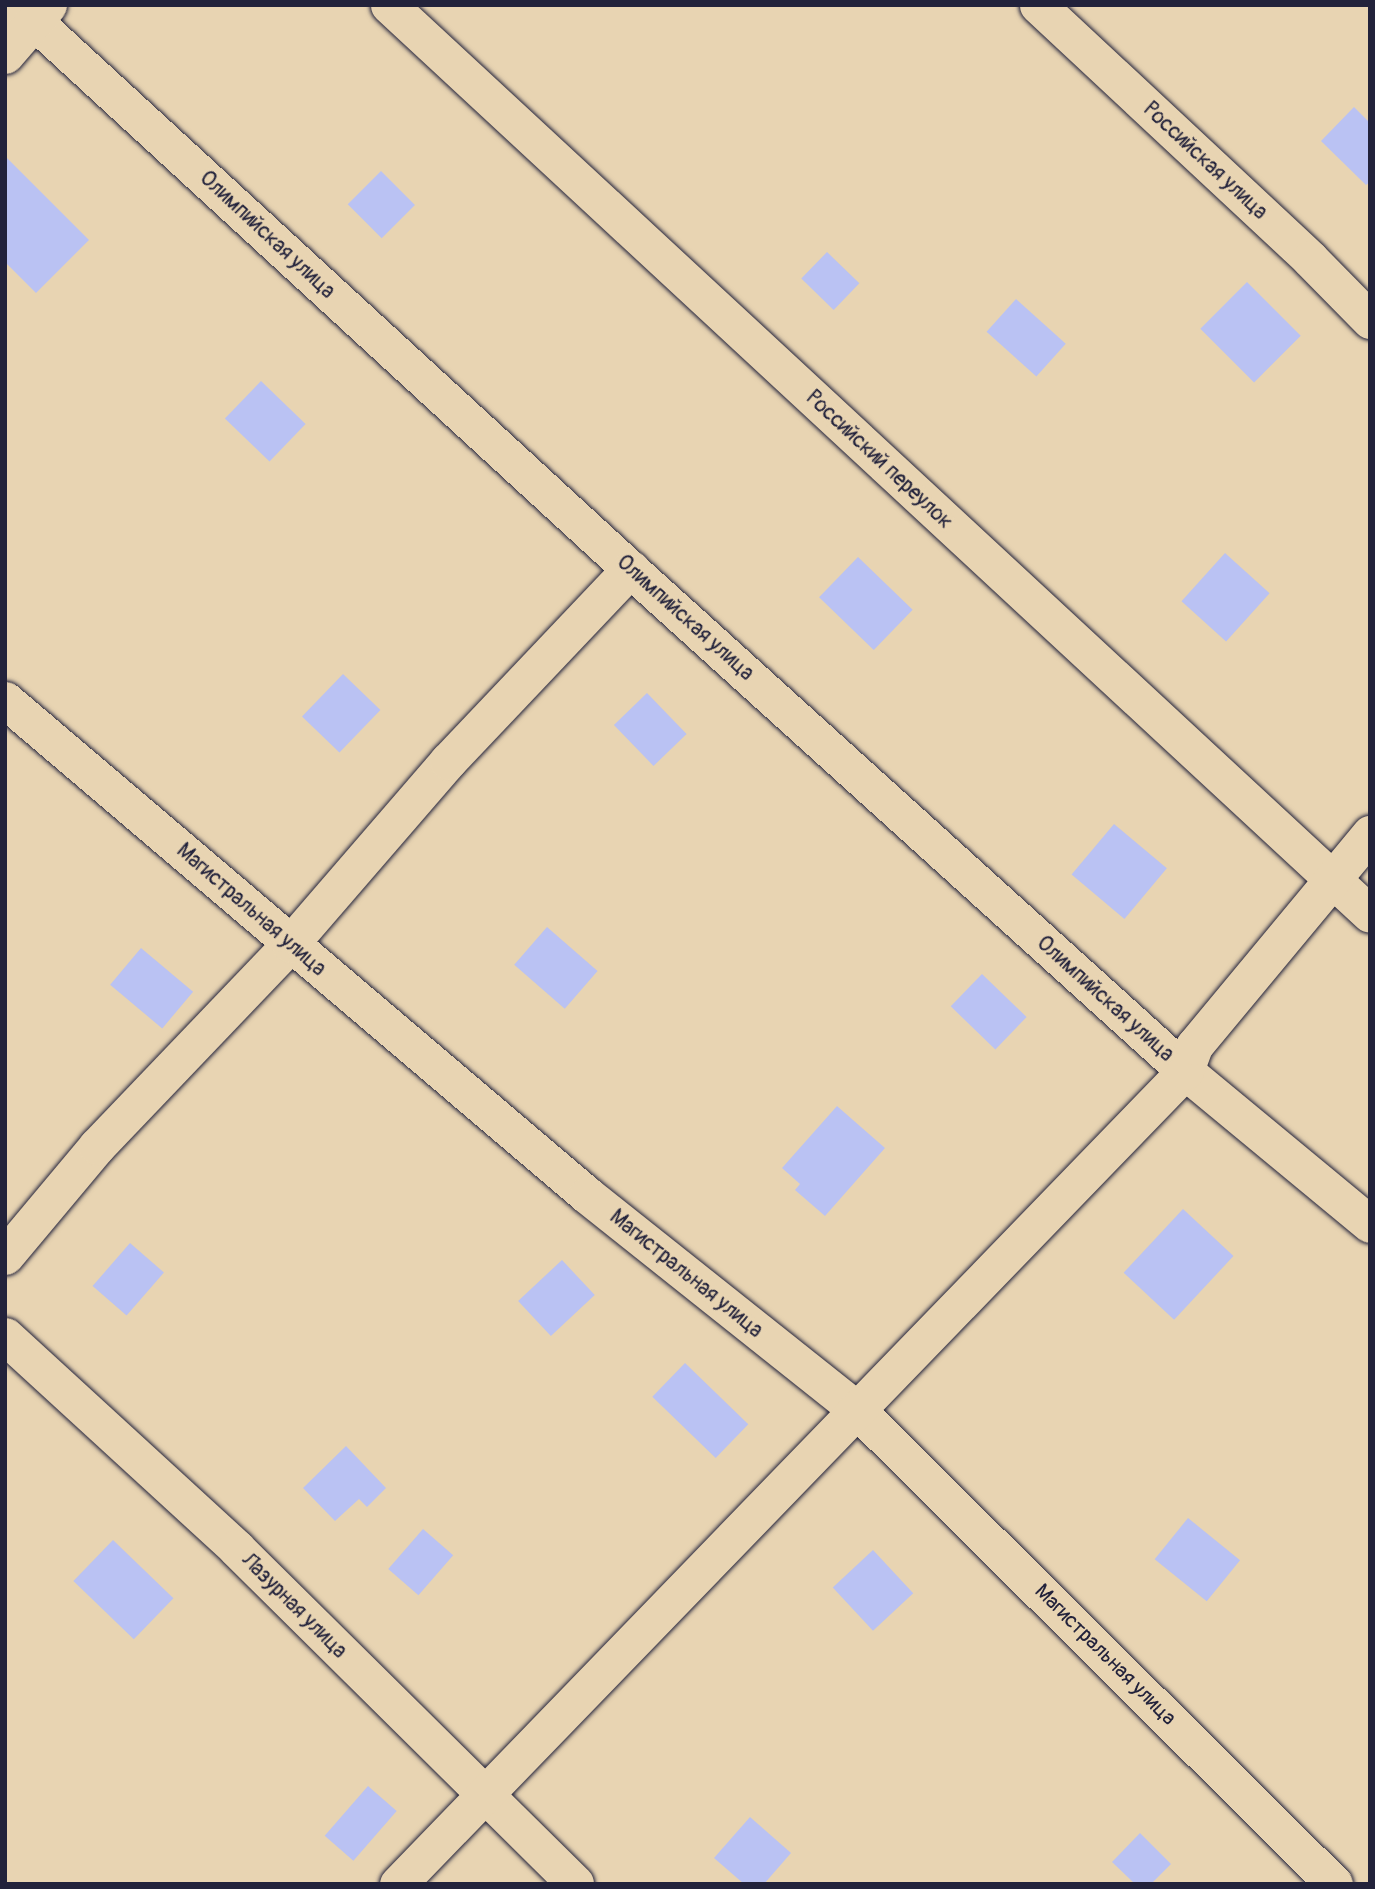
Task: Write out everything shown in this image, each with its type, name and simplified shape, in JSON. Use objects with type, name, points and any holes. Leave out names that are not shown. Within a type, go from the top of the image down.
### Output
[{"type":"street","name":"Российский переулок","points":[[389,5],[1370,914]]},
{"type":"street","name":"Российская улица","points":[[1038,5],[1310,259],[1370,320]]},
{"type":"street","points":[[5,55],[30,13]]},
{"type":"street","name":"Олимпийская улица","points":[[30,13],[631,569],[1185,1071],[1370,1224]]},
{"type":"street","points":[[5,1256],[97,1146],[289,944],[448,761],[631,569]]},
{"type":"street","name":"Магистральная улица","points":[[5,700],[587,1195],[856,1409],[1334,1884]]},
{"type":"street","points":[[398,1884],[1185,1071],[1194,1046],[1370,834]]},
{"type":"street","name":"Лазурная улица","points":[[5,1336],[236,1548],[575,1884]]},
{"type":"building","points":[[1354,107],[1370,123],[1370,182],[1366,185],[1321,141]]},
{"type":"building","points":[[5,156],[89,240],[36,293],[5,262]]},
{"type":"building","points":[[381,171],[415,205],[382,238],[348,204]]},
{"type":"building","points":[[827,252],[859,283],[834,310],[801,279]]},
{"type":"building","points":[[1247,282],[1301,336],[1254,382],[1200,329]]},
{"type":"building","points":[[1016,299],[1066,344],[1036,377],[987,332]]},
{"type":"building","points":[[261,381],[306,424],[269,461],[225,418]]},
{"type":"building","points":[[1225,553],[1270,593],[1226,641],[1182,601]]},
{"type":"building","points":[[858,557],[913,610],[874,650],[819,597]]},
{"type":"building","points":[[343,674],[380,710],[339,753],[302,716]]},
{"type":"building","points":[[647,693],[687,734],[654,766],[614,725]]},
{"type":"building","points":[[1114,824],[1167,868],[1124,919],[1072,875]]},
{"type":"building","points":[[547,927],[598,971],[565,1009],[514,965]]},
{"type":"building","points":[[141,948],[193,992],[162,1028],[110,985]]},
{"type":"building","points":[[982,974],[1027,1017],[995,1049],[951,1006]]},
{"type":"building","points":[[837,1106],[885,1148],[825,1216],[795,1190],[800,1184],[782,1168]]},
{"type":"building","points":[[1183,1209],[1233,1256],[1174,1320],[1124,1273]]},
{"type":"building","points":[[130,1243],[164,1273],[127,1316],[93,1286]]},
{"type":"building","points":[[562,1260],[595,1295],[551,1336],[518,1301]]},
{"type":"building","points":[[685,1363],[748,1424],[716,1458],[652,1397]]},
{"type":"building","points":[[346,1446],[386,1488],[367,1507],[359,1499],[335,1521],[303,1488]]},
{"type":"building","points":[[1188,1518],[1240,1560],[1207,1601],[1155,1559]]},
{"type":"building","points":[[423,1529],[453,1555],[418,1595],[388,1569]]},
{"type":"building","points":[[113,1540],[173,1598],[134,1639],[73,1581]]},
{"type":"building","points":[[873,1550],[913,1593],[873,1631],[833,1588]]},
{"type":"building","points":[[368,1786],[397,1811],[353,1861],[325,1836]]},
{"type":"building","points":[[750,1817],[791,1853],[764,1884],[744,1884],[714,1858]]},
{"type":"building","points":[[1140,1833],[1171,1864],[1151,1884],[1135,1884],[1112,1862]]}]
